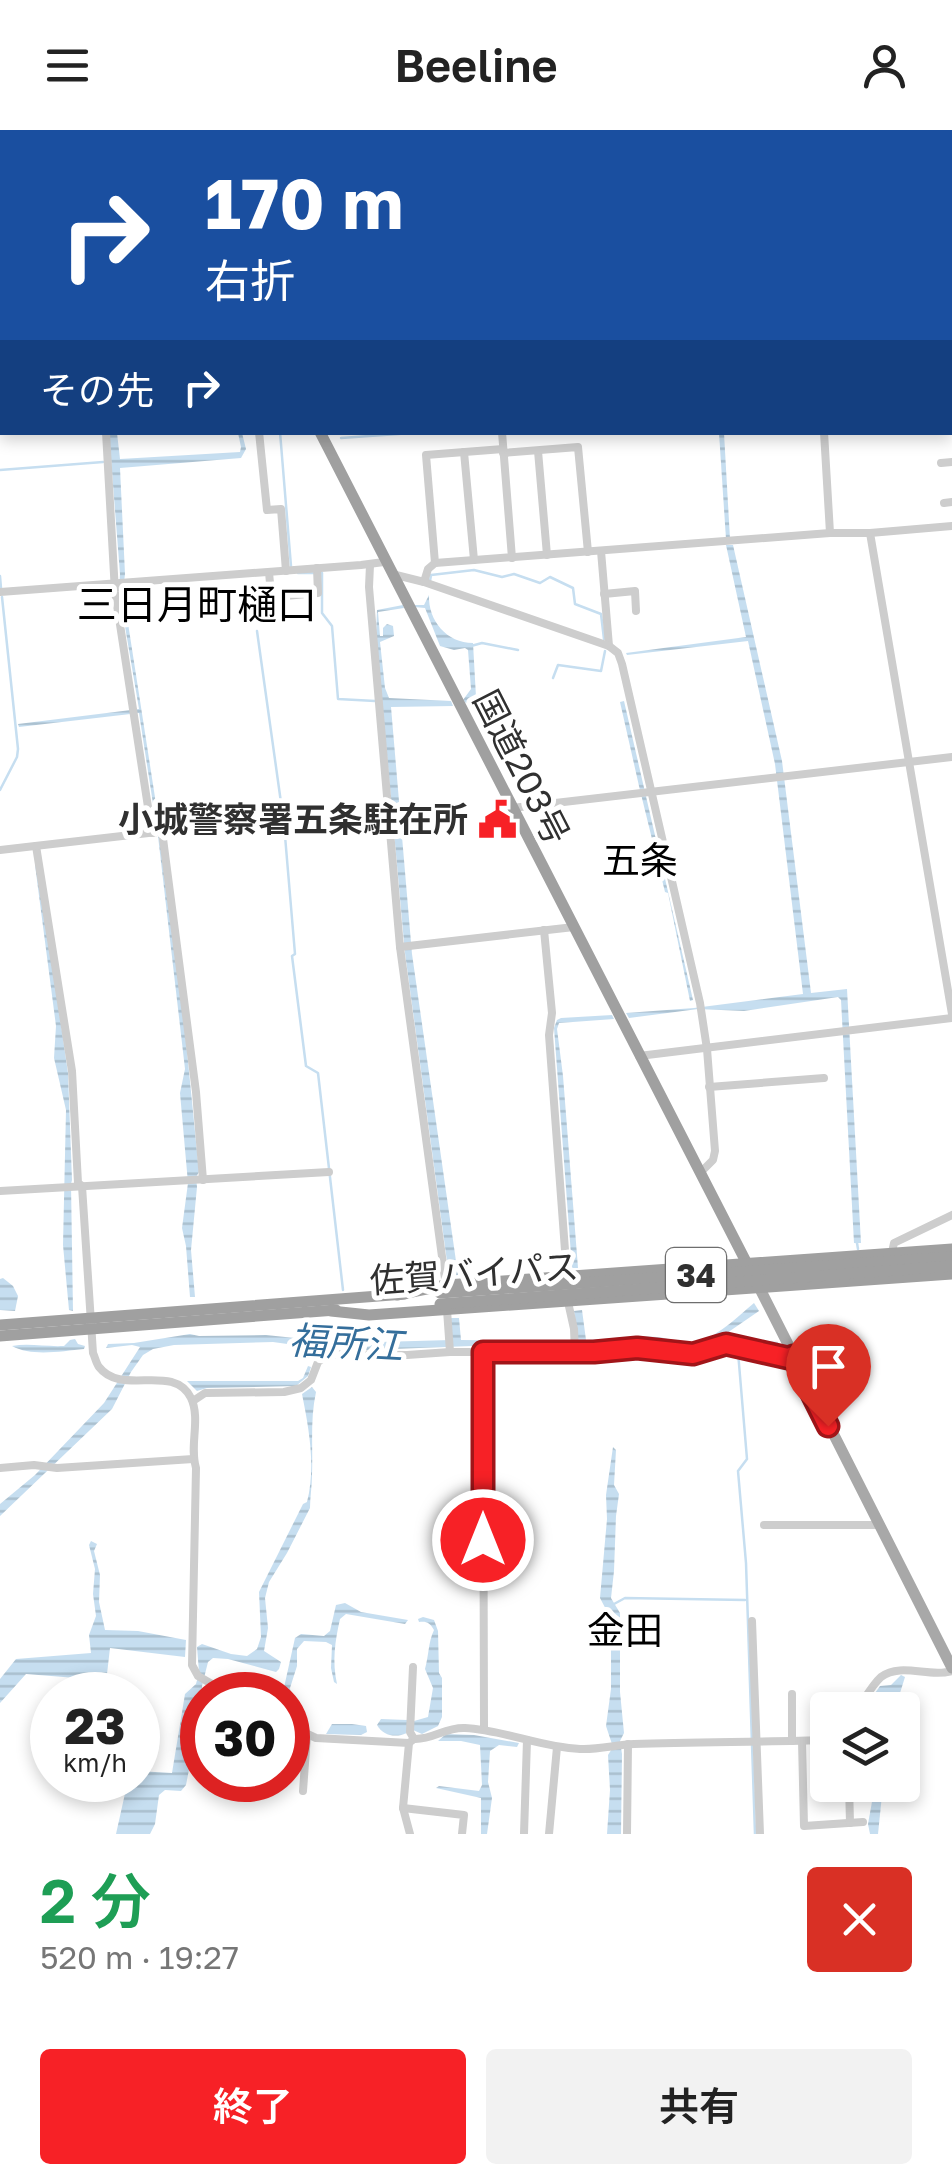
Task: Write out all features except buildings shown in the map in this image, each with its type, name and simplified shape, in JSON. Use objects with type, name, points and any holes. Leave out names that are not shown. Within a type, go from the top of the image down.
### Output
[{"type":"highway","name":"国道203号","points":[[321,435],[759,1287]]},
{"type":"highway","name":"34","points":[[746,1263],[952,1249]]},
{"type":"highway","name":"佐賀バイパス","points":[[0,1326],[331,1311],[443,1298],[952,1257]]},
{"type":"highway","points":[[443,1298],[567,1277],[746,1263]]},
{"type":"highway","name":"佐賀バイパス","points":[[0,1336],[397,1295],[443,1298],[952,1270]]},
{"type":"highway","name":"34","points":[[759,1287],[952,1270]]},
{"type":"highway","points":[[443,1298],[568,1302],[759,1287]]},
{"type":"main road","points":[[759,1287],[952,1669]]},
{"type":"street","points":[[106,435],[115,583],[152,832]]},
{"type":"street","points":[[259,435],[267,510],[281,509],[286,570]]},
{"type":"street","points":[[502,435],[512,558]]},
{"type":"street","points":[[824,435],[830,532]]},
{"type":"street","points":[[434,563],[426,456],[464,452],[578,447],[588,552]]},
{"type":"street","points":[[538,450],[547,555]]},
{"type":"street","points":[[464,452],[474,560]]},
{"type":"street","points":[[942,463],[952,462]]},
{"type":"street","points":[[424,582],[434,563],[952,526]]},
{"type":"street","points":[[640,1056],[952,1016],[870,532]]},
{"type":"street","points":[[601,551],[609,646]]},
{"type":"street","points":[[0,592],[286,570],[317,572],[384,562]]},
{"type":"street","points":[[370,564],[400,947],[450,1352]]},
{"type":"street","points":[[269,572],[270,594],[274,597],[318,593],[317,572]]},
{"type":"street","points":[[392,574],[609,646],[618,654],[701,1007],[715,1151],[713,1160],[702,1172]]},
{"type":"street","points":[[604,594],[634,591],[636,611]]},
{"type":"street","points":[[512,808],[952,757]]},
{"type":"street","points":[[0,850],[279,818]]},
{"type":"street","points":[[162,832],[196,1092],[200,1180]]},
{"type":"street","points":[[36,846],[72,1071],[93,1352],[100,1368],[115,1378],[170,1382],[186,1390],[193,1402],[196,1468],[190,1656],[197,1672]]},
{"type":"street","points":[[400,947],[574,927]]},
{"type":"street","points":[[544,930],[567,1277]]},
{"type":"street","points":[[710,1087],[824,1078]]},
{"type":"street","points":[[0,1191],[329,1172]]},
{"type":"street","points":[[892,1252],[894,1244],[903,1238],[952,1215]]},
{"type":"street","points":[[568,1302],[575,1352]]},
{"type":"street","points":[[193,1402],[205,1393],[284,1392],[301,1388],[311,1380],[318,1362],[329,1354],[407,1356],[637,1348],[693,1354],[726,1344],[793,1356]]},
{"type":"street","points":[[483,1352],[484,1730]]},
{"type":"street","points":[[0,1468],[193,1458]]},
{"type":"street","points":[[764,1525],[879,1525]]},
{"type":"street","points":[[752,1621],[753,1742],[760,1834]]},
{"type":"street","points":[[410,1834],[403,1808],[411,1741],[413,1667]]},
{"type":"street","points":[[870,1692],[880,1678],[895,1670],[948,1673],[952,1669]]},
{"type":"street","points":[[792,1694],[804,1826],[863,1822]]},
{"type":"street","points":[[310,1736],[341,1741],[411,1741],[424,1740],[450,1728],[484,1730],[557,1748],[585,1749],[810,1741]]},
{"type":"street","points":[[524,1834],[526,1740]]},
{"type":"street","points":[[626,1745],[627,1834]]},
{"type":"street","points":[[549,1834],[557,1748]]},
{"type":"street","points":[[849,1802],[850,1823]]},
{"type":"street","points":[[403,1808],[464,1815],[462,1834]]},
{"type":"water","points":[[109,435],[117,435],[120,459],[240,452],[238,435],[242,435],[246,449],[241,458],[120,468],[123,591],[161,836],[199,1172],[191,1250],[195,1297],[190,1297],[182,1228],[188,1183],[180,1093],[185,1069],[158,836],[139,713],[19,727],[18,724],[139,709],[119,591]]},
{"type":"water","points":[[719,435],[724,435],[730,539],[726,539]]},
{"type":"water","points":[[726,545],[733,545],[782,761],[811,993],[847,989],[861,1243],[854,1243],[838,997],[744,1011],[698,1009],[629,1018],[626,1013],[803,994],[775,764],[748,641],[626,653],[746,637]]},
{"type":"water","points":[[429,595],[432,613],[441,629],[455,639],[473,643],[476,697],[472,702],[463,700],[471,689],[468,650],[440,646],[425,608],[414,607],[424,605]]},
{"type":"water","points":[[403,605],[404,608],[378,612],[380,636],[387,624],[393,626],[394,636],[380,642],[389,698],[451,701],[453,706],[391,707],[412,954],[458,1275],[449,1276],[405,953],[376,634],[377,610]]},
{"type":"water","points":[[624,701],[693,1000],[690,1001],[668,893],[620,702]]},
{"type":"water","points":[[35,865],[68,1073],[73,1311],[69,1310],[63,1245],[66,1110],[54,1058],[56,1026]]},
{"type":"water","points":[[612,1015],[614,1019],[559,1023],[557,1029],[578,1268],[572,1268],[554,1028],[561,1018]]},
{"type":"water","points":[[3,1278],[18,1296],[15,1311],[0,1310]]},
{"type":"water","points":[[754,1303],[759,1311],[711,1344],[695,1348],[665,1344],[614,1343],[578,1348],[520,1344],[341,1351],[316,1348],[311,1354],[309,1347],[273,1342],[153,1349],[143,1355],[131,1372],[112,1409],[0,1516],[0,1504],[35,1475],[104,1403],[140,1347],[106,1348],[108,1344],[190,1334],[266,1335],[343,1343],[451,1340],[451,1318],[459,1318],[461,1340],[578,1341],[574,1311],[582,1310],[586,1340],[648,1337],[690,1343],[719,1332]]},
{"type":"water","points":[[75,1339],[84,1349],[38,1352],[12,1346],[64,1346]]},
{"type":"water","points":[[308,1366],[308,1376],[296,1386],[197,1391],[187,1381],[298,1381]]},
{"type":"water","points":[[312,1387],[316,1392],[310,1508],[269,1582],[265,1598],[268,1628],[264,1651],[281,1662],[279,1669],[276,1672],[213,1658],[206,1672],[199,1672],[197,1647],[202,1644],[247,1656],[257,1649],[261,1637],[259,1592],[307,1502],[310,1489],[309,1434],[302,1394]]},
{"type":"water","points":[[613,1447],[614,1485],[619,1494],[611,1598],[620,1613],[624,1733],[620,1741],[621,1834],[607,1834],[608,1755],[613,1747],[606,1726],[611,1689],[611,1619],[600,1598]]},
{"type":"water","points":[[91,1541],[97,1544],[94,1551],[105,1630],[138,1631],[186,1640],[185,1657],[110,1648],[107,1672],[30,1672],[0,1703],[0,1679],[16,1659],[91,1653],[89,1635],[96,1616],[95,1569]]},
{"type":"water","points":[[345,1603],[361,1612],[408,1620],[405,1624],[346,1614],[340,1619],[335,1651],[337,1684],[331,1668],[332,1645],[326,1642],[304,1641],[297,1649],[295,1672],[287,1672],[295,1638],[301,1634],[324,1636],[330,1631],[336,1605]]},
{"type":"water","points":[[423,1617],[434,1620],[438,1631],[442,1717],[438,1726],[422,1734],[413,1730],[414,1721],[428,1717],[433,1688],[425,1669],[434,1630],[428,1623],[419,1622]]},
{"type":"water","points":[[901,1675],[905,1677],[900,1692],[876,1692],[880,1686],[891,1685]]},
{"type":"water","points":[[381,1719],[407,1720],[407,1733],[386,1734],[377,1725]]},
{"type":"water","points":[[180,1724],[180,1791],[165,1790],[160,1794],[160,1772],[172,1773]]},
{"type":"water","points":[[332,1724],[366,1726],[367,1732],[326,1734]]},
{"type":"water","points":[[446,1734],[519,1743],[517,1747],[499,1745],[490,1751],[488,1782],[492,1798],[487,1834],[481,1834],[481,1798],[436,1788],[479,1791],[482,1785],[480,1745],[438,1741]]},
{"type":"water","points":[[123,1802],[158,1802],[150,1834],[116,1834]]},
{"type":"water","points":[[872,1802],[881,1802],[878,1834],[870,1834]]},
{"type":"waterway","points":[[280,435],[291,566]]},
{"type":"waterway","points":[[341,438],[384,435]]},
{"type":"waterway","points":[[0,470],[103,462]]},
{"type":"waterway","points":[[430,581],[431,575],[474,570],[502,577],[514,574],[540,583],[550,577],[573,588],[575,604],[601,614],[604,639]]},
{"type":"waterway","points":[[298,573],[322,573],[322,613],[332,626],[338,699],[375,701]]},
{"type":"waterway","points":[[0,576],[1,588]]},
{"type":"waterway","points":[[0,790],[18,749],[2,597]]},
{"type":"waterway","points":[[257,631],[284,824],[295,954],[292,956],[306,1066],[318,1073],[343,1290]]},
{"type":"waterway","points":[[471,646],[482,643],[518,650]]},
{"type":"waterway","points":[[553,678],[558,665],[601,671],[605,651]]},
{"type":"waterway","points":[[857,1243],[858,1249]]},
{"type":"waterway","points":[[728,1332],[735,1340],[777,1343]]},
{"type":"waterway","points":[[738,1352],[747,1459],[738,1471],[746,1563],[755,1834]]},
{"type":"waterway","points":[[614,1604],[625,1598],[745,1600]]},
{"type":"place","name":"小城警察署五条駐在所","points":[[498,819]]},
{"type":"district","name":"三日月町樋口","points":[[197,604]]},
{"type":"district","name":"五条","points":[[640,859]]},
{"type":"district","name":"金田","points":[[625,1629]]},
{"type":"route","points":[[483,1540],[483,1352],[637,1348],[693,1354],[726,1344],[793,1356],[828,1426]]},
{"type":"water label","name":"福所江","points":[[346,1342]]}]
